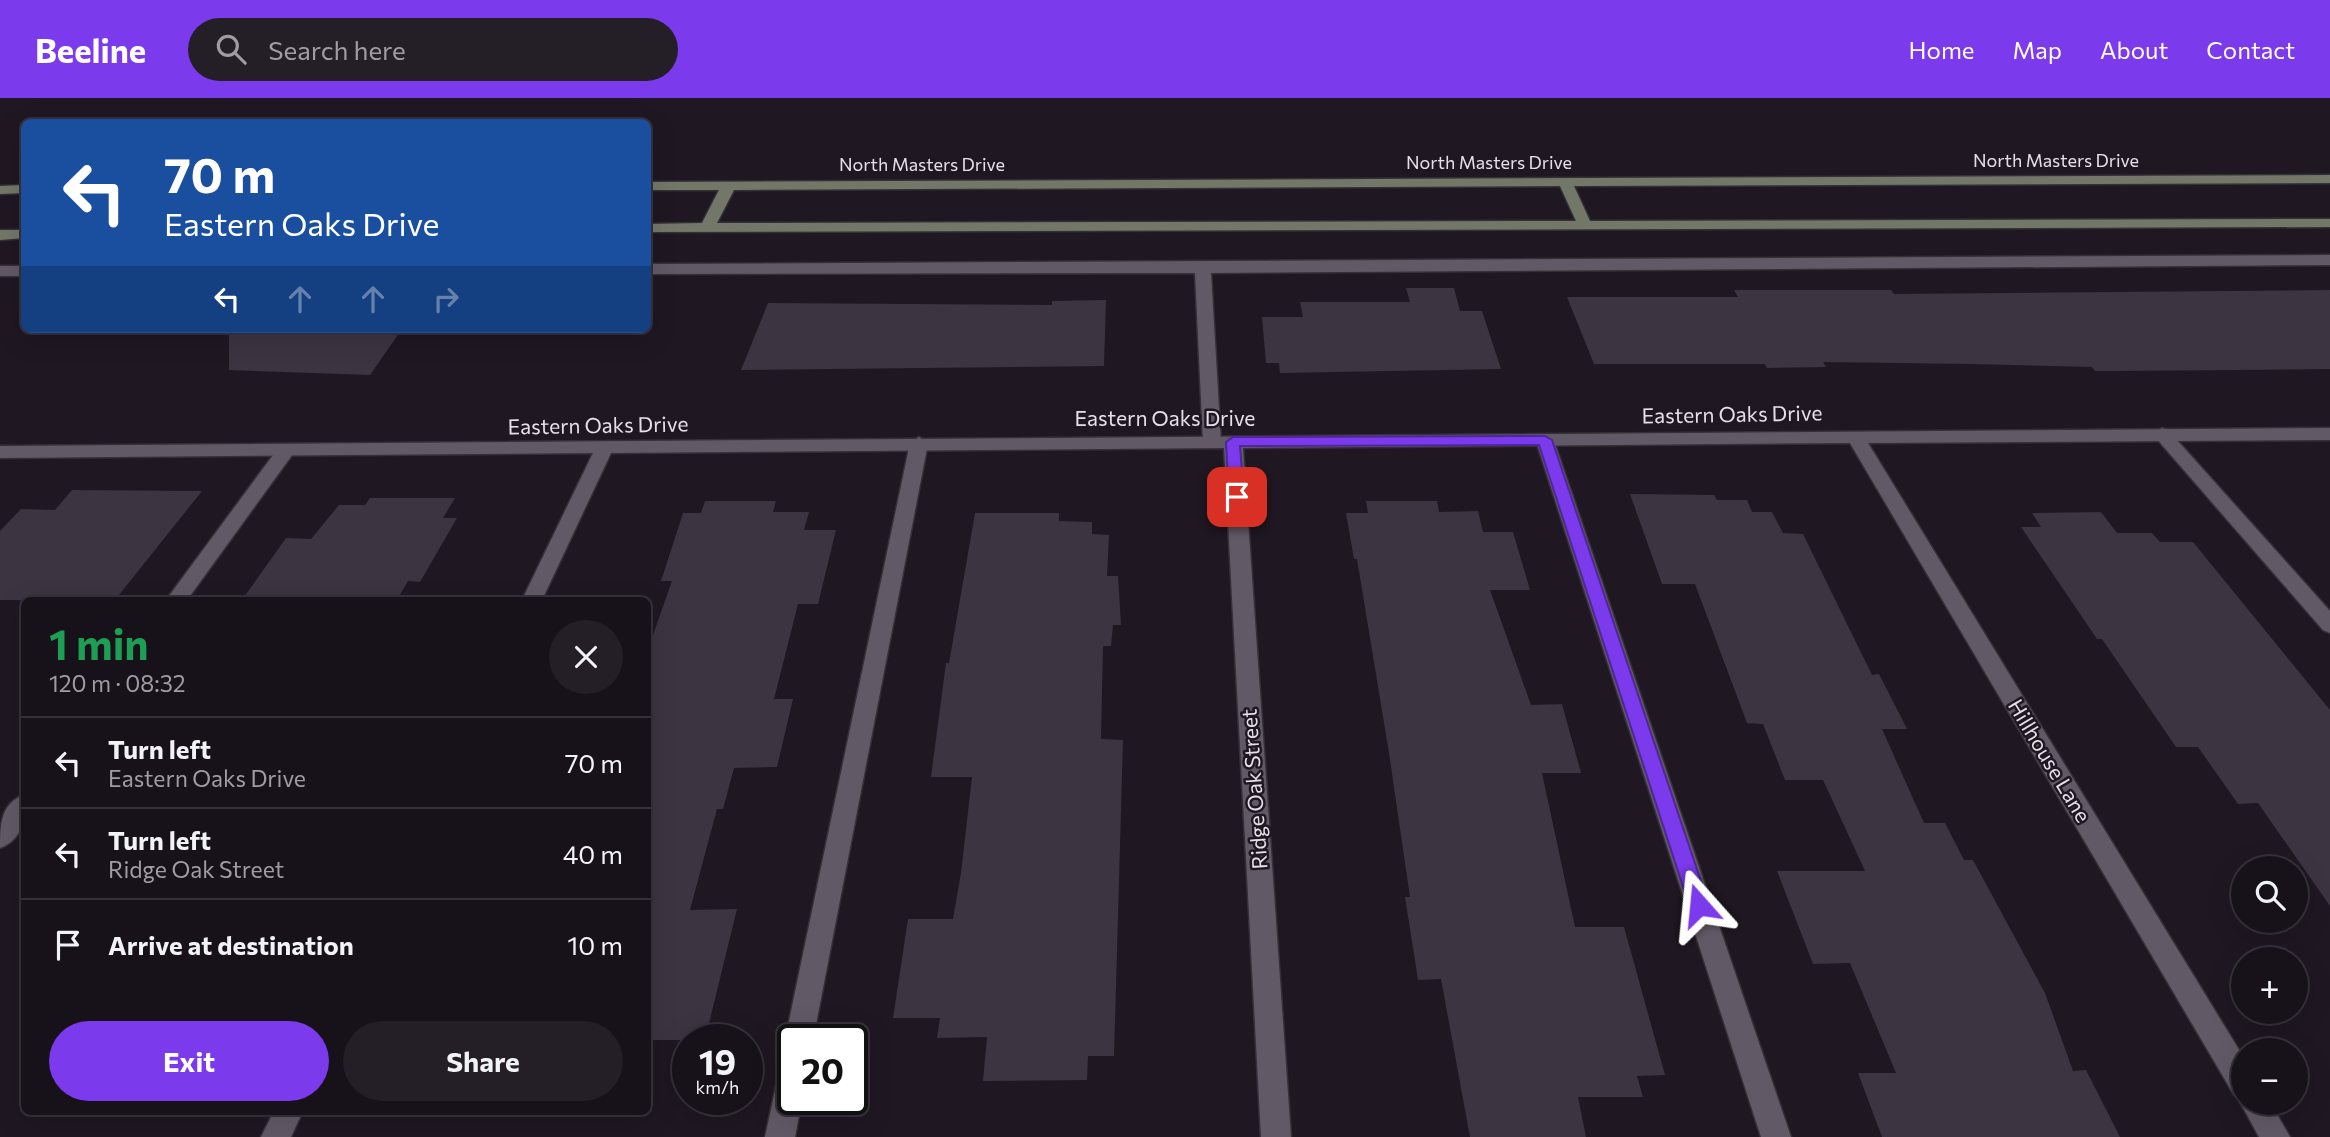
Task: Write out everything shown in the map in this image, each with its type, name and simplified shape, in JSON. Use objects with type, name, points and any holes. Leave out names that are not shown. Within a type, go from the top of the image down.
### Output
[{"type":"main road","name":"North Masters Drive","points":[[651,186],[2330,179]]},
{"type":"main road","points":[[1566,182],[1585,225]]},
{"type":"main road","points":[[708,227],[729,185]]},
{"type":"main road","points":[[0,190],[21,190]]},
{"type":"main road","points":[[651,228],[2330,223]]},
{"type":"main road","points":[[0,234],[21,234]]},
{"type":"street","points":[[651,270],[2330,260]]},
{"type":"street","name":"Ridge Oak Street","points":[[1203,268],[1222,442],[1276,1137]]},
{"type":"street","points":[[0,271],[21,271]]},
{"type":"street","points":[[2162,434],[2330,625]]},
{"type":"street","name":"Eastern Oaks Drive","points":[[0,452],[2330,434]]},
{"type":"street","name":"Hillhouse Lane","points":[[1855,437],[2231,1063]]},
{"type":"street","points":[[1545,440],[1776,1137]]},
{"type":"street","points":[[802,1024],[919,443]]},
{"type":"street","points":[[533,597],[604,449]]},
{"type":"street","points":[[178,597],[286,451]]},
{"type":"street","points":[[0,838],[21,809]]},
{"type":"street","points":[[276,1137],[287,1115]]},
{"type":"street","points":[[780,1137],[784,1115]]},
{"type":"street","points":[[2262,1115],[2275,1137]]},
{"type":"building","points":[[1406,288],[1454,288],[1460,311],[1482,311],[1501,369],[1280,373],[1279,363],[1266,363],[1262,317],[1303,317],[1300,302],[1410,302]]},
{"type":"building","points":[[1734,290],[1891,290],[1894,294],[2330,290],[2330,369],[2095,371],[2092,367],[1969,364],[1823,362],[1826,367],[1767,368],[1765,364],[1594,364],[1567,297],[1738,297]]},
{"type":"building","points":[[1106,300],[1104,366],[741,370],[768,303],[1052,305],[1052,301]]},
{"type":"building","points":[[229,333],[399,333],[370,375],[229,370]]},
{"type":"building","points":[[72,490],[202,491],[117,597],[21,597],[21,600],[0,600],[0,531],[21,509],[55,510]]},
{"type":"building","points":[[1630,494],[1714,495],[1717,500],[1747,500],[1752,512],[1772,512],[1783,533],[1803,534],[1872,675],[1879,674],[1907,729],[1882,729],[1924,823],[1945,823],[1964,860],[1973,860],[2045,993],[2073,1071],[2086,1070],[2120,1137],[1882,1137],[1858,1073],[1896,1073],[1850,963],[1813,964],[1777,871],[1865,871],[1823,780],[1785,780],[1763,724],[1747,723],[1695,584],[1662,584]]},
{"type":"building","points":[[370,498],[455,498],[443,518],[457,518],[420,582],[408,581],[399,597],[244,597],[286,538],[311,539],[339,505],[365,505]]},
{"type":"building","points":[[705,501],[776,501],[773,512],[809,512],[804,530],[836,530],[818,604],[798,604],[774,699],[793,699],[777,767],[734,768],[723,809],[717,809],[690,910],[737,909],[709,1024],[672,1024],[672,1040],[651,1040],[651,640],[672,581],[661,581],[683,513],[701,513]]},
{"type":"building","points":[[1366,501],[1437,501],[1439,512],[1478,511],[1483,532],[1513,532],[1530,590],[1490,590],[1531,705],[1562,704],[1581,773],[1542,773],[1575,927],[1624,927],[1665,1075],[1637,1076],[1643,1097],[1578,1097],[1586,1137],[1470,1137],[1441,979],[1418,980],[1405,897],[1410,897],[1389,753],[1357,559],[1354,559],[1346,513],[1368,513]]},
{"type":"building","points":[[2101,512],[2117,533],[2152,533],[2160,542],[2193,542],[2330,710],[2330,906],[2308,875],[2308,856],[2295,856],[2258,803],[2238,804],[2198,747],[2176,747],[2102,639],[2097,639],[2021,527],[2041,527],[2032,513]]},
{"type":"building","points":[[975,513],[1059,513],[1059,521],[1092,522],[1092,534],[1109,535],[1107,576],[1118,576],[1121,625],[1113,625],[1111,646],[1103,646],[1101,739],[1123,740],[1114,1056],[1088,1056],[1087,1080],[983,1081],[987,1037],[937,1038],[940,1018],[893,1018],[908,919],[953,919],[961,873],[972,777],[931,777],[946,663],[949,663]]},
{"type":"route","points":[[1237,497],[1233,442],[1545,440],[1699,905]]}]
